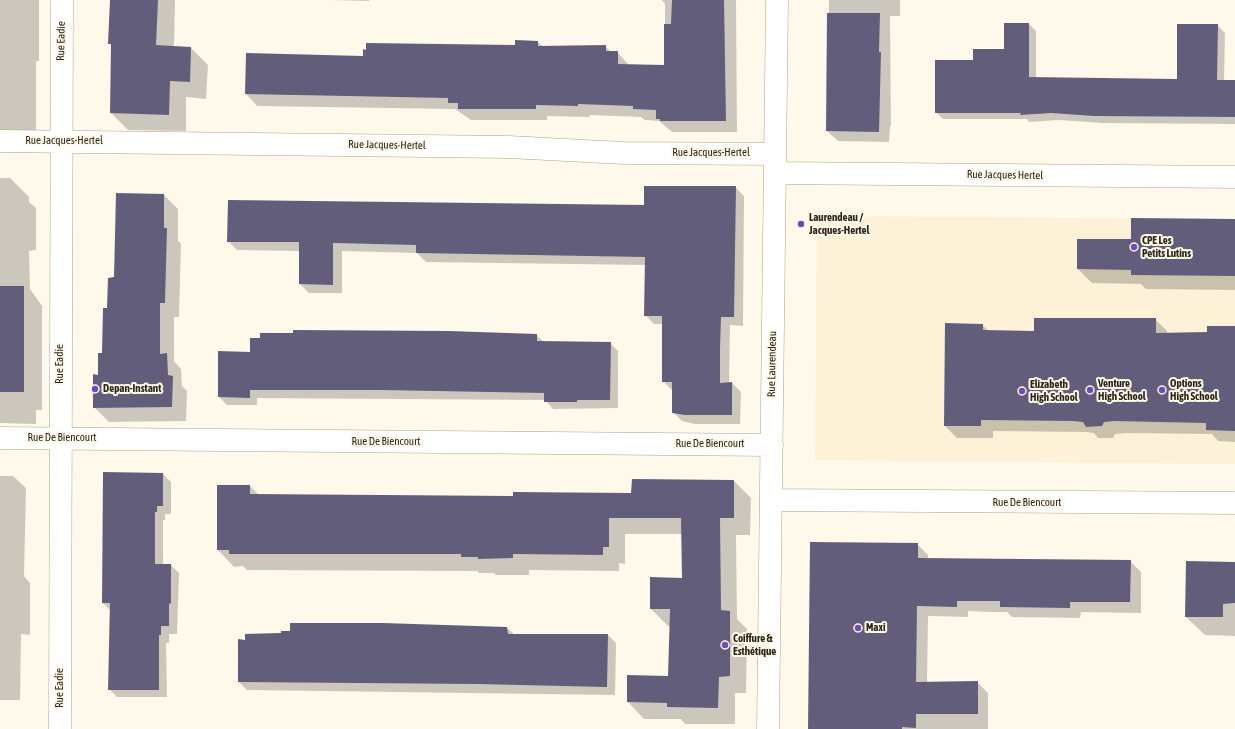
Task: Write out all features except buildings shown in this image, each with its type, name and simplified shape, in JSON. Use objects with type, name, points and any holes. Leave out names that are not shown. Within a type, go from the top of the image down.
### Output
[{"type":"street","name":"Rue Eadie","points":[[60,729],[62,0]]},
{"type":"street","name":"Rue Laurendeau","points":[[768,729],[777,0]]},
{"type":"street","name":"Rue Jacques-Hertel","points":[[0,141],[509,147],[775,163]]},
{"type":"street","name":"Rue Jacques Hertel","points":[[775,163],[1235,176]]},
{"type":"street","name":"Rue De Biencourt","points":[[0,438],[315,442],[772,444]]},
{"type":"street","name":"Rue De Biencourt","points":[[771,500],[1235,503]]},
{"type":"shaded area","points":[[817,216],[1235,219],[1235,464],[815,460]]},
{"type":"place","name":"Laurendeau / Jacques-Hertel","points":[[801,224]]},
{"type":"place","name":"CPE Les Petits Lutins","points":[[1134,247]]},
{"type":"place","name":"Depan-Instant","points":[[95,389]]},
{"type":"place","name":"Venture High School","points":[[1090,390]]},
{"type":"place","name":"Options High School","points":[[1162,390]]},
{"type":"place","name":"Elizabeth High School","points":[[1022,391]]},
{"type":"place","name":"Maxi","points":[[858,628]]},
{"type":"place","name":"Coiffure & Esthétique","points":[[725,645]]}]
